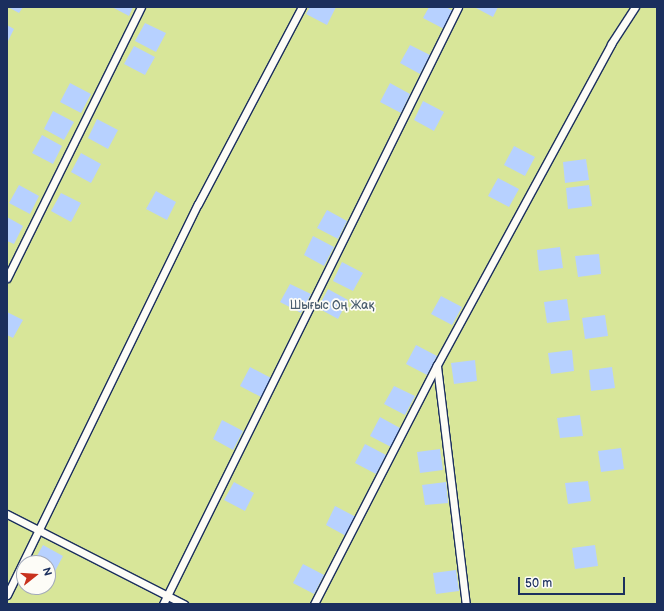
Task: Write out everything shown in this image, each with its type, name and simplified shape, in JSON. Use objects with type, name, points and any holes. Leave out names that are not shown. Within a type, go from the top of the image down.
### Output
[{"type":"lane","points":[[7,278],[141,7]]},
{"type":"lane","points":[[7,594],[198,204],[302,7]]},
{"type":"lane","points":[[163,604],[458,7]]},
{"type":"lane","points":[[314,604],[437,365],[611,44],[635,7]]},
{"type":"lane","points":[[437,365],[466,604]]},
{"type":"lane","points":[[7,514],[184,604]]},
{"type":"green space","name":"Шығыс Оң Жақ","points":[[7,7],[657,7],[657,604],[7,604]]},
{"type":"building","points":[[8,7],[23,7],[19,13]]},
{"type":"building","points":[[112,7],[133,7],[129,16]]},
{"type":"building","points":[[310,7],[336,7],[327,25],[306,14]]},
{"type":"building","points":[[429,7],[446,7],[453,11],[444,29],[423,18]]},
{"type":"building","points":[[474,7],[498,7],[493,17]]},
{"type":"building","points":[[145,23],[166,33],[156,52],[135,41]]},
{"type":"building","points":[[7,25],[14,29],[7,43]]},
{"type":"building","points":[[410,45],[430,55],[420,74],[400,63]]},
{"type":"building","points":[[134,46],[155,57],[145,75],[124,64]]},
{"type":"building","points":[[70,83],[91,94],[81,113],[60,102]]},
{"type":"building","points":[[390,83],[410,94],[401,113],[380,102]]},
{"type":"building","points":[[423,101],[444,112],[434,131],[414,120]]},
{"type":"building","points":[[53,111],[74,122],[64,140],[44,129]]},
{"type":"building","points":[[97,119],[118,130],[108,149],[88,138]]},
{"type":"building","points":[[42,135],[62,146],[53,164],[32,153]]},
{"type":"building","points":[[514,146],[535,157],[525,176],[504,165]]},
{"type":"building","points":[[81,153],[101,164],[91,183],[71,172]]},
{"type":"building","points":[[586,159],[589,180],[565,183],[563,162]]},
{"type":"building","points":[[498,178],[519,189],[509,207],[488,196]]},
{"type":"building","points":[[19,185],[39,196],[30,214],[9,203]]},
{"type":"building","points":[[589,185],[592,206],[568,209],[566,188]]},
{"type":"building","points":[[156,191],[176,202],[167,220],[146,209]]},
{"type":"building","points":[[61,193],[81,203],[71,222],[51,211]]},
{"type":"building","points":[[327,210],[347,221],[338,239],[317,228]]},
{"type":"building","points":[[7,217],[23,226],[14,244],[7,241]]},
{"type":"building","points":[[313,236],[334,247],[324,266],[304,255]]},
{"type":"building","points":[[560,247],[563,268],[539,271],[537,250]]},
{"type":"building","points":[[599,254],[601,274],[578,277],[575,256]]},
{"type":"building","points":[[342,262],[363,273],[353,291],[333,281]]},
{"type":"building","points":[[290,284],[311,294],[301,313],[280,302]]},
{"type":"building","points":[[328,289],[348,300],[338,319],[318,308]]},
{"type":"building","points":[[441,296],[462,307],[452,325],[431,314]]},
{"type":"building","points":[[567,299],[570,320],[547,323],[544,302]]},
{"type":"building","points":[[7,312],[23,320],[13,338],[7,335]]},
{"type":"building","points":[[605,315],[608,336],[585,339],[582,318]]},
{"type":"building","points":[[416,345],[437,356],[427,375],[406,364]]},
{"type":"building","points":[[572,350],[574,371],[551,374],[548,353]]},
{"type":"building","points":[[475,360],[477,381],[454,384],[451,363]]},
{"type":"building","points":[[250,367],[271,378],[261,397],[240,386]]},
{"type":"building","points":[[612,367],[615,388],[591,391],[589,370]]},
{"type":"building","points":[[394,386],[415,396],[405,415],[384,404]]},
{"type":"building","points":[[580,415],[583,436],[560,438],[557,418]]},
{"type":"building","points":[[380,417],[400,428],[391,447],[370,436]]},
{"type":"building","points":[[222,420],[243,431],[233,450],[213,439]]},
{"type":"building","points":[[365,444],[386,455],[376,474],[355,463]]},
{"type":"building","points":[[621,448],[624,469],[601,472],[598,451]]},
{"type":"building","points":[[440,449],[443,470],[420,473],[417,452]]},
{"type":"building","points":[[588,481],[591,501],[568,504],[565,483]]},
{"type":"building","points":[[234,482],[254,493],[245,511],[224,500]]},
{"type":"building","points":[[446,482],[448,503],[425,505],[422,485]]},
{"type":"building","points":[[335,506],[356,517],[346,536],[326,525]]},
{"type":"building","points":[[43,545],[63,556],[56,569],[56,555],[37,555]]},
{"type":"building","points":[[595,545],[598,566],[575,569],[572,548]]},
{"type":"building","points":[[303,564],[324,575],[314,594],[293,583]]},
{"type":"building","points":[[456,570],[459,591],[436,594],[433,573]]}]
